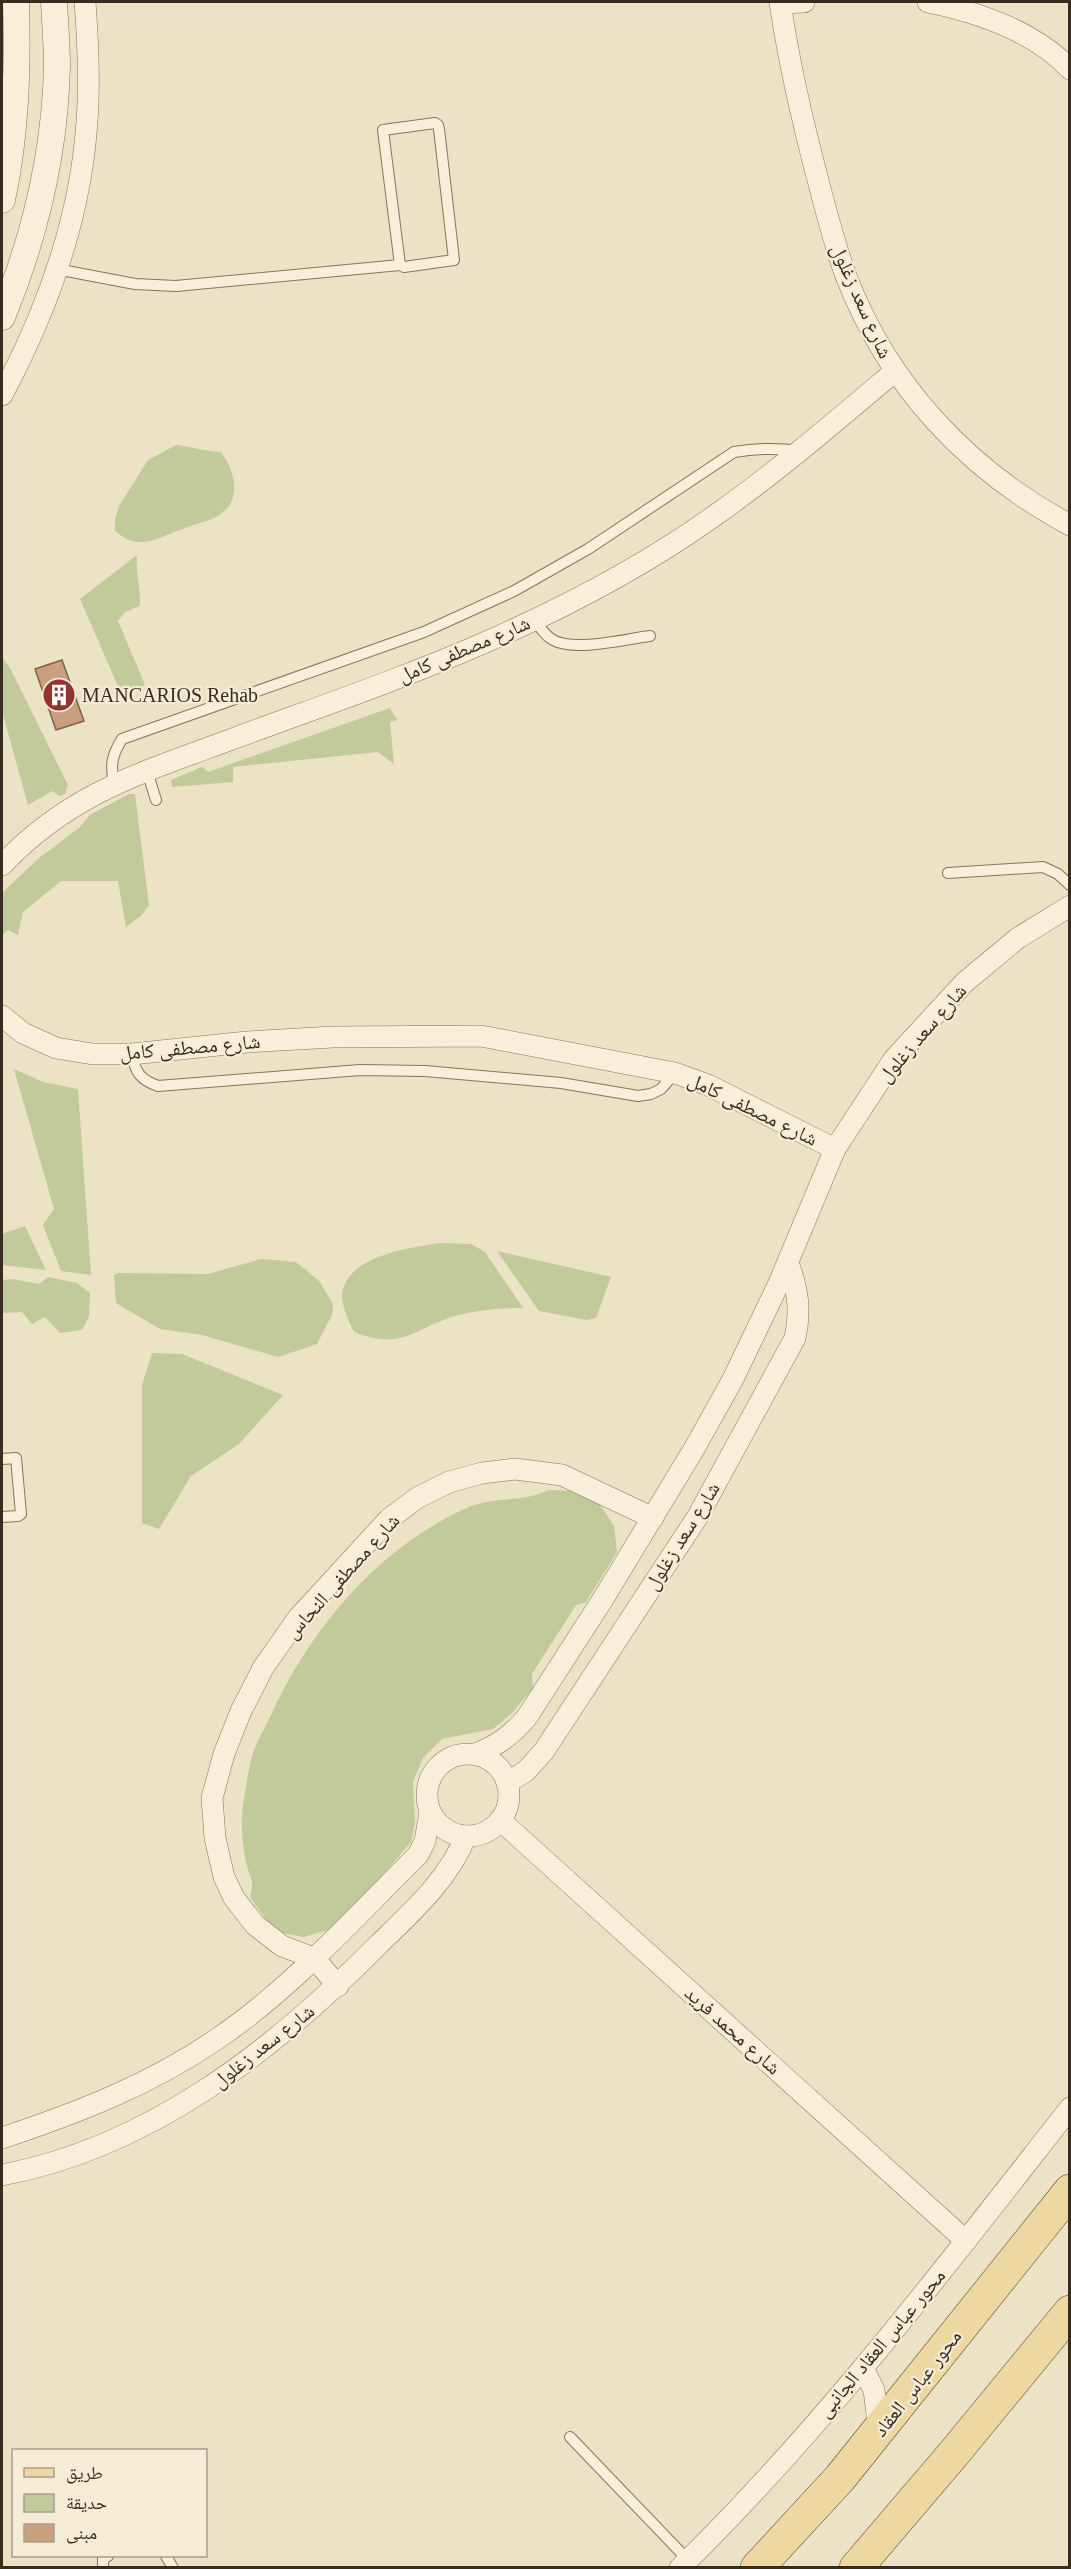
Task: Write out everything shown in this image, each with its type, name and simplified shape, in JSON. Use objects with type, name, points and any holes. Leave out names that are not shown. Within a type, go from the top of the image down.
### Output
[{"type":"main road","name":"محور عباس العقاد","points":[[757,2568],[840,2478],[1070,2191]]},
{"type":"main road","points":[[1037,2230],[1056,2223],[1070,2225]]},
{"type":"main road","points":[[856,2568],[1070,2313]]},
{"type":"street","points":[[2,200],[11,153],[9,94],[16,2]]},
{"type":"street","points":[[2,317],[31,236],[48,159],[57,65],[54,2]]},
{"type":"street","points":[[2,395],[31,336],[71,221],[81,172],[87,122],[89,72],[85,2]]},
{"type":"street","points":[[781,2],[804,2]]},
{"type":"street","name":"شارع سعد زغلول","points":[[781,2],[787,52],[831,231],[868,326],[894,372],[922,409],[968,454],[1028,500],[1069,524]]},
{"type":"street","points":[[928,2],[964,9],[1011,27],[1070,69]]},
{"type":"street","name":"شارع مصطفى كامل","points":[[2,865],[26,840],[52,819],[114,783],[445,660],[598,587],[716,515],[800,451],[894,372]]},
{"type":"street","name":"شارع سعد زغلول","points":[[475,1754],[492,1748],[505,1739],[527,1717],[653,1518],[733,1379],[788,1263],[835,1149],[894,1059],[965,982],[1018,938],[1070,906]]},
{"type":"street","name":"شارع مصطفى كامل","points":[[2,1016],[23,1033],[56,1048],[93,1053],[132,1054],[247,1042],[333,1037],[481,1036],[675,1073],[708,1085],[835,1149]]},
{"type":"street","name":"شارع سعد زغلول","points":[[507,1783],[526,1771],[544,1751],[698,1516],[795,1338],[799,1309],[796,1286],[788,1263]]},
{"type":"street","name":"شارع مصطفى النحاس","points":[[314,1958],[282,1946],[255,1925],[234,1898],[224,1877],[217,1848],[212,1798],[224,1754],[242,1711],[263,1668],[298,1618],[389,1519],[417,1498],[449,1482],[482,1473],[515,1469],[562,1475],[653,1518]]},
{"type":"street","points":[[460,1754],[475,1754],[489,1759],[501,1769],[507,1783],[508,1802],[500,1820],[491,1829],[479,1834],[466,1836],[451,1833],[439,1824],[430,1812],[426,1800],[430,1776],[447,1758],[460,1754]]},
{"type":"street","name":"شارع سعد زغلول","points":[[2,2138],[83,2110],[162,2073],[234,2026],[267,2001],[418,1855],[425,1841],[430,1812]]},
{"type":"street","name":"شارع محمد فريد","points":[[500,1820],[966,2241]]},
{"type":"street","name":"شارع سعد زغلول","points":[[2,2175],[69,2157],[116,2138],[161,2117],[244,2064],[338,1986],[436,1887],[451,1866],[466,1836]]},
{"type":"street","points":[[314,1958],[338,1986]]},
{"type":"street","name":"محور عباس العقاد الجانبى","points":[[684,2564],[832,2406],[1070,2108]]},
{"type":"street","points":[[863,2367],[874,2390],[879,2431]]},
{"type":"lane","points":[[56,269],[135,284],[176,286],[400,265],[405,267],[454,260],[439,129],[435,123],[383,130],[400,265]]},
{"type":"lane","points":[[114,783],[111,768],[113,752],[122,739],[424,632],[514,591],[588,549],[734,452],[756,448],[800,451]]},
{"type":"lane","points":[[535,619],[543,632],[563,644],[576,645],[650,636]]},
{"type":"lane","points":[[147,771],[156,800]]},
{"type":"lane","points":[[948,873],[1043,867],[1058,874],[1070,885]]},
{"type":"lane","points":[[132,1054],[135,1070],[144,1081],[158,1086],[360,1070],[424,1071],[561,1083],[638,1096],[651,1094],[661,1089],[675,1073]]},
{"type":"lane","points":[[2,1459],[16,1458],[21,1514],[2,1517]]},
{"type":"lane","points":[[570,2437],[684,2564]]},
{"type":"green space","points":[[176,445],[221,452],[233,478],[233,496],[230,504],[216,517],[155,540],[140,542],[126,539],[115,531],[119,506],[148,460]]},
{"type":"green space","points":[[137,555],[140,606],[125,612],[118,621],[145,685],[122,695],[80,599]]},
{"type":"green space","points":[[2,657],[10,668],[68,785],[65,794],[60,796],[52,791],[28,805],[2,711]]},
{"type":"green space","points":[[390,708],[397,720],[390,722],[394,764],[378,752],[233,767],[233,782],[172,787],[171,780],[202,767],[208,772]]},
{"type":"green space","points":[[129,794],[135,794],[149,905],[141,916],[126,927],[118,881],[61,881],[23,912],[18,935],[8,930],[2,935],[2,893],[39,858],[79,828],[90,815]]},
{"type":"green space","points":[[14,1069],[43,1082],[78,1089],[91,1275],[61,1271],[43,1225],[54,1209]]},
{"type":"green space","points":[[25,1226],[46,1270],[2,1265],[2,1234]]},
{"type":"green space","points":[[440,1243],[471,1244],[485,1252],[523,1308],[472,1312],[455,1316],[396,1339],[371,1337],[354,1332],[344,1309],[342,1297],[344,1286],[351,1275],[360,1266],[386,1254]]},
{"type":"green space","points":[[497,1251],[611,1277],[596,1318],[587,1320],[539,1311]]},
{"type":"green space","points":[[261,1259],[296,1262],[319,1281],[333,1304],[332,1315],[317,1344],[278,1357],[202,1335],[160,1329],[116,1303],[114,1275],[118,1273],[208,1274]]},
{"type":"green space","points":[[48,1277],[77,1283],[90,1293],[89,1316],[82,1330],[60,1333],[45,1317],[32,1324],[22,1312],[2,1313],[2,1280],[13,1279],[39,1284]]},
{"type":"green space","points":[[152,1353],[182,1354],[283,1395],[239,1444],[191,1476],[159,1529],[142,1523],[142,1385]]},
{"type":"green space","points":[[548,1490],[575,1491],[599,1503],[614,1526],[617,1552],[586,1602],[576,1605],[532,1674],[533,1688],[512,1713],[493,1729],[442,1739],[423,1758],[413,1782],[415,1822],[411,1842],[382,1876],[328,1930],[304,1937],[282,1933],[269,1924],[250,1897],[252,1882],[243,1847],[242,1814],[254,1750],[286,1684],[327,1622],[350,1594],[405,1544],[469,1507],[529,1497]]},
{"type":"building","name":"MANCARIOS Rehab","points":[[62,660],[84,721],[56,730],[35,669]]},
{"type":"place","name":"MANCARIOS Rehab","points":[[59,695]]}]
